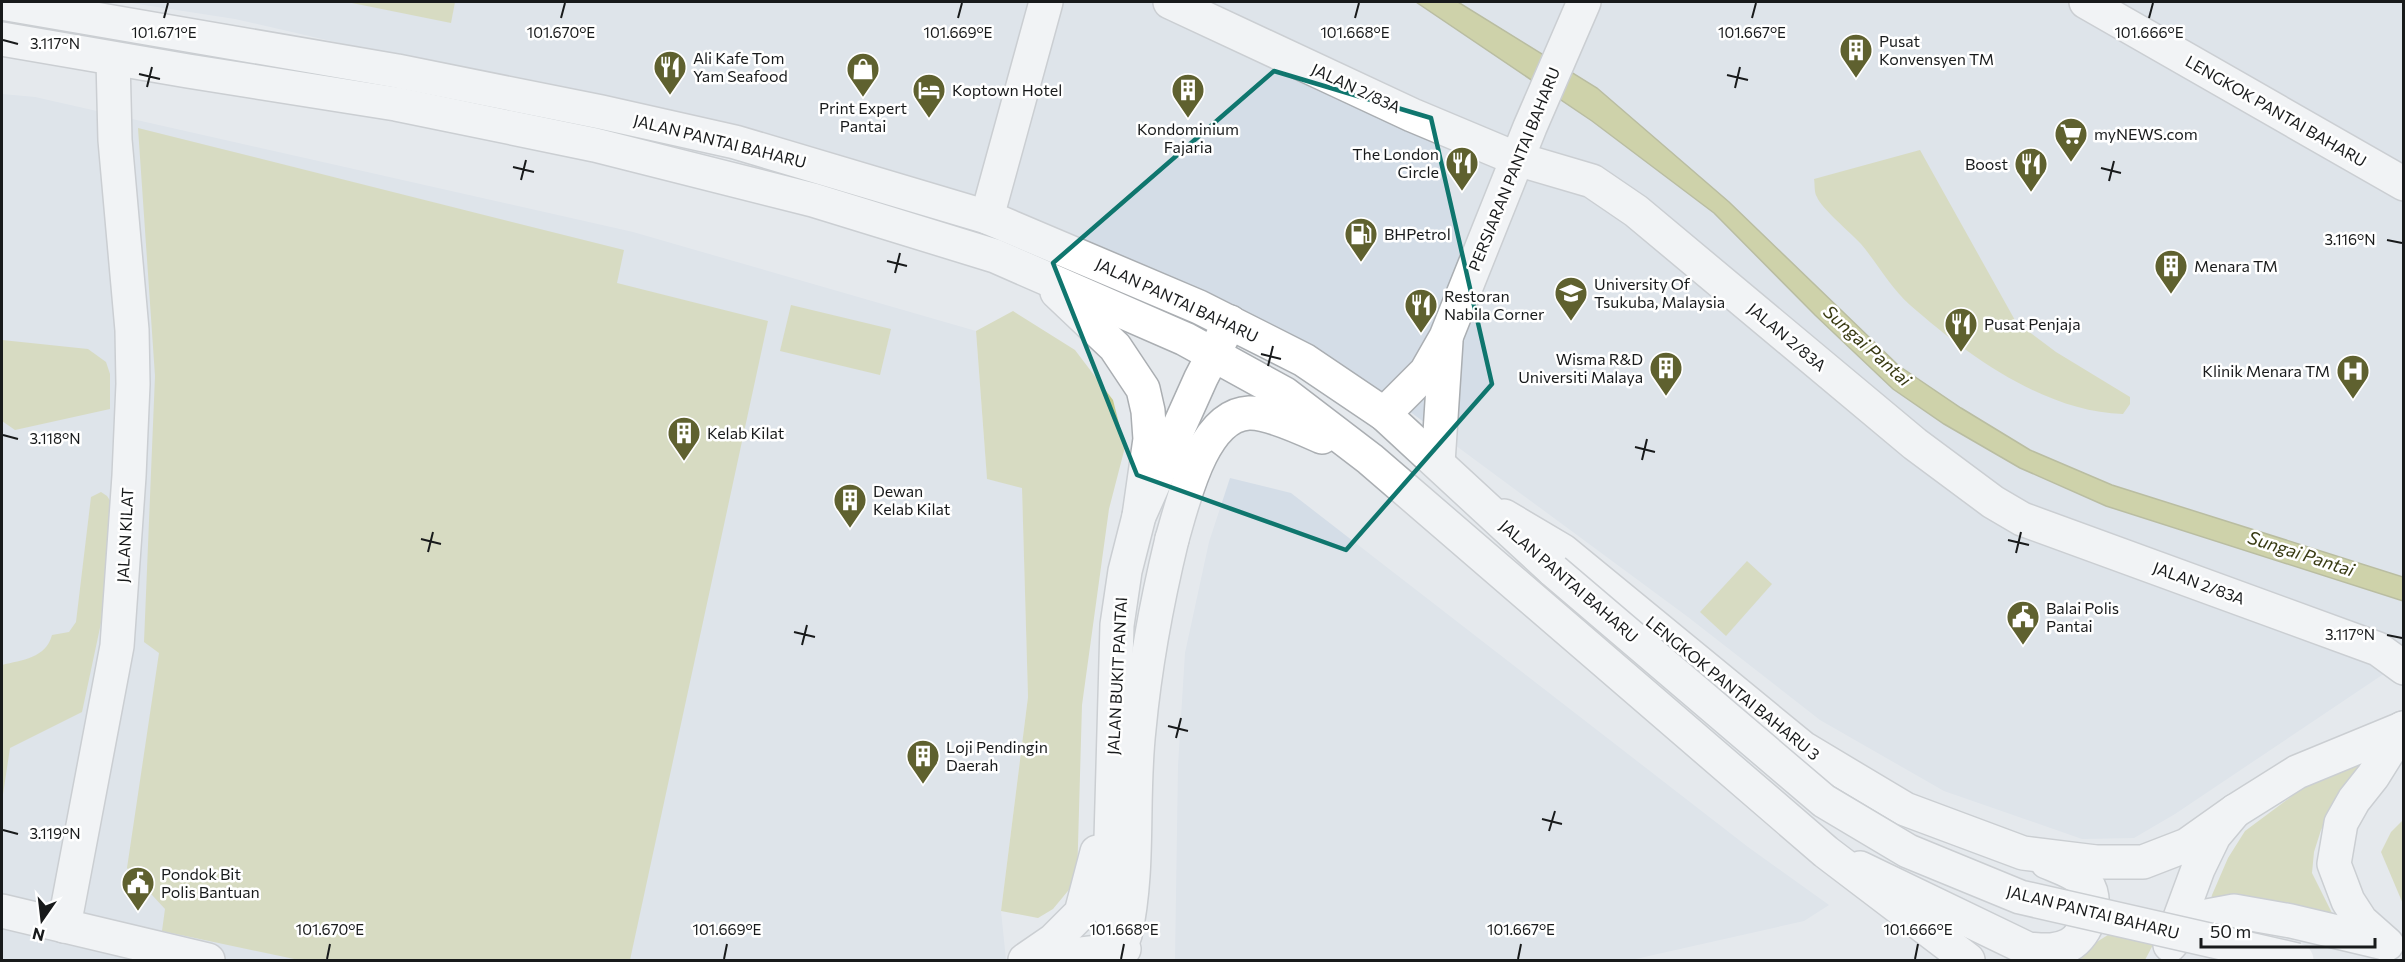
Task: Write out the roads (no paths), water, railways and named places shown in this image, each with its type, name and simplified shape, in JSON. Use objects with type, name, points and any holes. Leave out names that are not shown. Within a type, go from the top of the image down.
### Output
[{"type":"street","points":[[987,217],[1046,2]]},
{"type":"street","name":"JALAN 2/83A","points":[[1170,2],[1412,115],[1517,159],[1592,181],[1636,211],[1915,444],[1993,502],[2022,519],[2378,649],[2403,668]]},
{"type":"street","name":"PERSIARAN PANTAI BAHARU","points":[[1384,414],[1426,372],[1446,337],[1558,58],[1584,2]]},
{"type":"street","name":"LENGKOK PANTAI BAHARU","points":[[2086,2],[2403,184]]},
{"type":"street","name":"JALAN PANTAI BAHARU","points":[[2,3],[397,71],[612,115],[735,142],[987,217],[1230,322],[1304,360],[1384,414],[1554,571],[1824,801],[1908,851],[2020,897],[2297,960]]},
{"type":"street","name":"JALAN PANTAI BAHARU","points":[[2,39],[396,104],[596,145],[813,200],[995,256],[1214,353],[1285,394],[1370,459],[1826,852],[1968,960]]},
{"type":"street","name":"JALAN KILAT","points":[[64,926],[108,702],[122,593],[133,384],[127,263],[115,140],[113,59]]},
{"type":"street","points":[[1040,276],[1115,347],[1143,389],[1148,411],[1149,439],[1139,516]]},
{"type":"street","name":"JALAN BUKIT PANTAI","points":[[1124,950],[1109,910],[1117,626],[1125,571],[1139,516],[1230,322]]},
{"type":"street","name":"PERSIARAN PANTAI BAHARU","points":[[1438,463],[1446,337]]},
{"type":"street","name":"JALAN BUKIT PANTAI","points":[[1124,950],[1132,901],[1138,730],[1159,592],[1190,480],[1213,432],[1232,416],[1250,412],[1293,423],[1370,459]]},
{"type":"street","name":"LENGKOK PANTAI BAHARU 3","points":[[1483,504],[1563,551],[1803,748],[1905,809],[2023,853],[2096,862],[2143,862],[2187,845],[2235,811]]},
{"type":"street","points":[[2167,953],[2198,868],[2214,836],[2235,811],[2297,772],[2403,728]]},
{"type":"street","points":[[2395,946],[2361,921],[2348,901],[2334,864],[2341,823],[2403,728]]},
{"type":"street","points":[[1025,960],[1054,940],[1081,913],[1096,860],[1113,773]]},
{"type":"street","points":[[1826,852],[2028,949],[2052,951],[2071,944],[2085,931],[2092,901],[2086,882],[2064,869],[2023,853]]},
{"type":"street","points":[[2,911],[208,960]]},
{"type":"street","points":[[2167,953],[2188,923],[2207,916],[2234,911],[2291,921],[2395,946]]},
{"type":"street","points":[[1031,960],[1124,950]]},
{"type":"water","name":"Sungai Pantai","points":[[1416,2],[1458,2],[1597,88],[1729,202],[1899,366],[1961,408],[2030,450],[2112,485],[2403,577],[2403,601],[2106,506],[2020,468],[1944,424],[1893,389],[1815,315],[1714,213],[1592,121]]},
{"type":"place","name":"Pusat Konvensyen TM","points":[[1856,79]]},
{"type":"place","name":"Ali Kafe Tom Yam Seafood","points":[[670,96]]},
{"type":"place","name":"Print Expert Pantai","points":[[863,98]]},
{"type":"place","name":"Koptown Hotel","points":[[929,119]]},
{"type":"place","name":"Kondominium Fajaria","points":[[1188,119]]},
{"type":"place","name":"myNEWS.com","points":[[2071,163]]},
{"type":"place","name":"The London Circle","points":[[1462,192]]},
{"type":"place","name":"Boost","points":[[2031,193]]},
{"type":"place","name":"BHPetrol","points":[[1361,263]]},
{"type":"place","name":"Menara TM","points":[[2171,295]]},
{"type":"place","name":"University Of Tsukuba, Malaysia","points":[[1571,322]]},
{"type":"place","name":"Restoran Nabila Corner","points":[[1421,334]]},
{"type":"place","name":"Pusat Penjaja","points":[[1961,353]]},
{"type":"place","name":"Wisma R&D Universiti Malaya","points":[[1666,397]]},
{"type":"place","name":"Klinik Menara TM","points":[[2353,400]]},
{"type":"place","name":"Kelab Kilat","points":[[684,462]]},
{"type":"place","name":"Dewan Kelab Kilat","points":[[850,529]]},
{"type":"place","name":"Balai Polis Pantai","points":[[2023,646]]},
{"type":"place","name":"Loji Pendingin Daerah","points":[[923,785]]},
{"type":"place","name":"Pondok Bit Polis Bantuan","points":[[138,912]]}]
